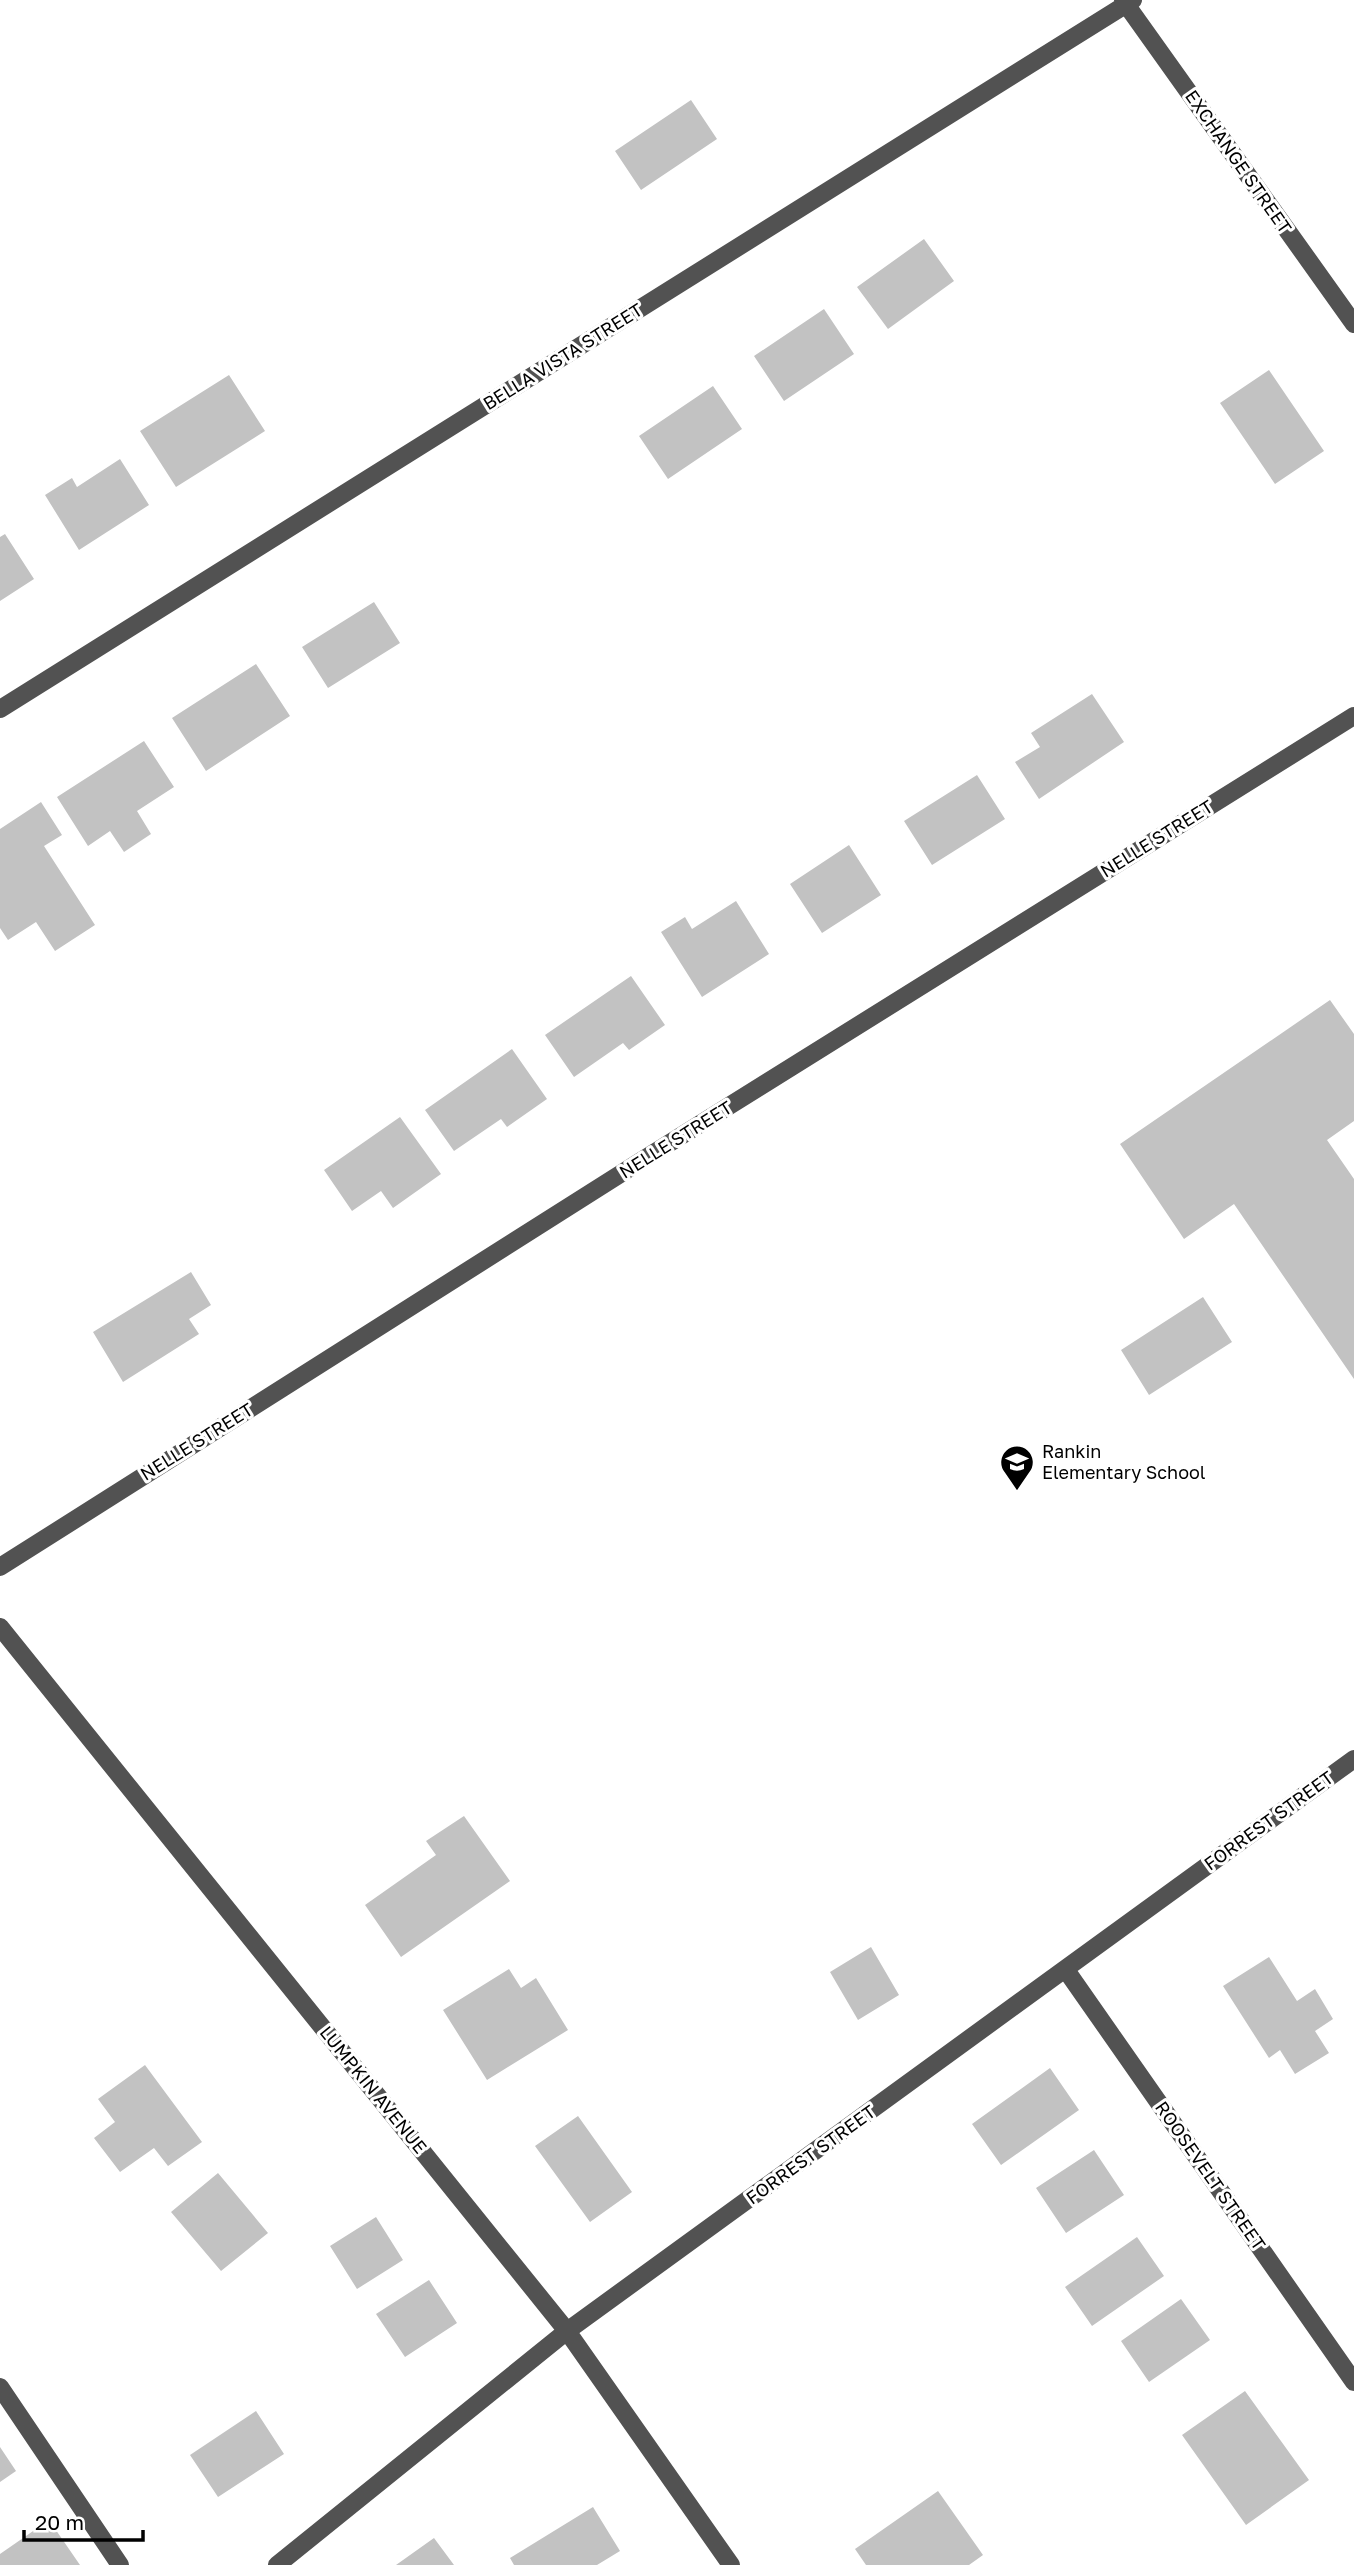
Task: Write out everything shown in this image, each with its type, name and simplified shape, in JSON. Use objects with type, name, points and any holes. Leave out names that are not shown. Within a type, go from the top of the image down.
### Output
[{"type":"street","name":"EXCHANGE STREET","points":[[1127,1],[1354,324]]},
{"type":"street","name":"BELLA VISTA STREET","points":[[0,709],[1127,1]]},
{"type":"street","name":"NELLE STREET","points":[[0,1567],[620,1174],[1354,716]]},
{"type":"street","name":"LUMPKIN AVENUE","points":[[0,1627],[567,2331],[731,2565]]},
{"type":"street","name":"FORREST STREET","points":[[278,2565],[567,2331],[1354,1759]]},
{"type":"street","name":"ROOSEVELT STREET","points":[[1066,1970],[1354,2382]]},
{"type":"street","points":[[0,2387],[120,2565]]},
{"type":"building","points":[[691,100],[717,139],[641,190],[615,151]]},
{"type":"building","points":[[924,239],[954,281],[888,329],[857,287]]},
{"type":"building","points":[[824,309],[854,354],[784,401],[754,356]]},
{"type":"building","points":[[1269,370],[1324,451],[1275,484],[1220,403]]},
{"type":"building","points":[[229,375],[265,431],[176,487],[140,431]]},
{"type":"building","points":[[713,386],[742,429],[668,479],[639,436]]},
{"type":"building","points":[[120,459],[149,505],[79,550],[45,495],[72,478],[77,487]]},
{"type":"building","points":[[5,534],[34,579],[0,601],[0,537]]},
{"type":"building","points":[[374,602],[400,643],[328,688],[302,647]]},
{"type":"building","points":[[256,664],[290,716],[206,771],[172,718]]},
{"type":"building","points":[[1092,694],[1124,742],[1039,799],[1015,762],[1040,747],[1031,733]]},
{"type":"building","points":[[144,741],[174,787],[137,811],[151,834],[124,852],[110,831],[88,846],[57,797]]},
{"type":"building","points":[[977,775],[1005,819],[932,865],[904,821]]},
{"type":"building","points":[[41,802],[62,835],[44,846],[95,925],[55,951],[36,922],[8,940],[0,928],[0,829]]},
{"type":"building","points":[[849,845],[881,895],[822,933],[790,884]]},
{"type":"building","points":[[736,901],[769,954],[702,997],[661,932],[685,917],[692,929]]},
{"type":"building","points":[[631,976],[665,1025],[629,1050],[623,1043],[574,1077],[545,1035]]},
{"type":"building","points":[[1330,1000],[1354,1034],[1354,1121],[1327,1140],[1354,1179],[1354,1379],[1234,1204],[1184,1239],[1120,1144]]},
{"type":"building","points":[[512,1049],[547,1099],[507,1127],[501,1119],[454,1151],[425,1110]]},
{"type":"building","points":[[400,1117],[441,1174],[393,1208],[381,1191],[352,1211],[324,1170]]},
{"type":"building","points":[[191,1272],[211,1305],[189,1319],[199,1334],[123,1382],[93,1332]]},
{"type":"building","points":[[1203,1297],[1232,1342],[1149,1395],[1121,1350]]},
{"type":"building","points":[[464,1816],[510,1881],[401,1957],[365,1905],[436,1855],[426,1841]]},
{"type":"building","points":[[871,1947],[899,1995],[858,2020],[830,1972]]},
{"type":"building","points":[[1269,1957],[1297,2001],[1315,1989],[1333,2019],[1315,2031],[1329,2053],[1295,2074],[1280,2050],[1269,2058],[1223,1986]]},
{"type":"building","points":[[509,1969],[521,1988],[536,1978],[568,2030],[487,2080],[443,2010]]},
{"type":"building","points":[[145,2065],[202,2142],[168,2166],[154,2148],[120,2172],[94,2138],[115,2122],[98,2099]]},
{"type":"building","points":[[1050,2068],[1079,2110],[1001,2165],[972,2124]]},
{"type":"building","points":[[578,2116],[632,2192],[590,2222],[535,2146]]},
{"type":"building","points":[[1094,2150],[1124,2195],[1066,2233],[1036,2188]]},
{"type":"building","points":[[218,2173],[268,2233],[221,2271],[171,2212]]},
{"type":"building","points":[[376,2217],[403,2260],[357,2289],[330,2246]]},
{"type":"building","points":[[1137,2237],[1164,2276],[1092,2326],[1065,2287]]},
{"type":"building","points":[[429,2280],[457,2323],[405,2357],[376,2314]]},
{"type":"building","points":[[1181,2299],[1210,2340],[1149,2382],[1121,2341]]},
{"type":"building","points":[[1245,2391],[1309,2480],[1246,2525],[1182,2435]]},
{"type":"building","points":[[256,2411],[284,2454],[218,2497],[190,2455]]},
{"type":"building","points":[[0,2447],[16,2471],[0,2482]]},
{"type":"building","points":[[938,2491],[983,2555],[969,2565],[866,2565],[855,2549]]},
{"type":"building","points":[[593,2507],[620,2551],[597,2565],[514,2565],[510,2558]]},
{"type":"building","points":[[49,2520],[80,2565],[0,2565],[0,2554]]},
{"type":"building","points":[[434,2538],[454,2565],[396,2565]]},
{"type":"place","name":"Rankin Elementary School","points":[[1017,1492]]}]
